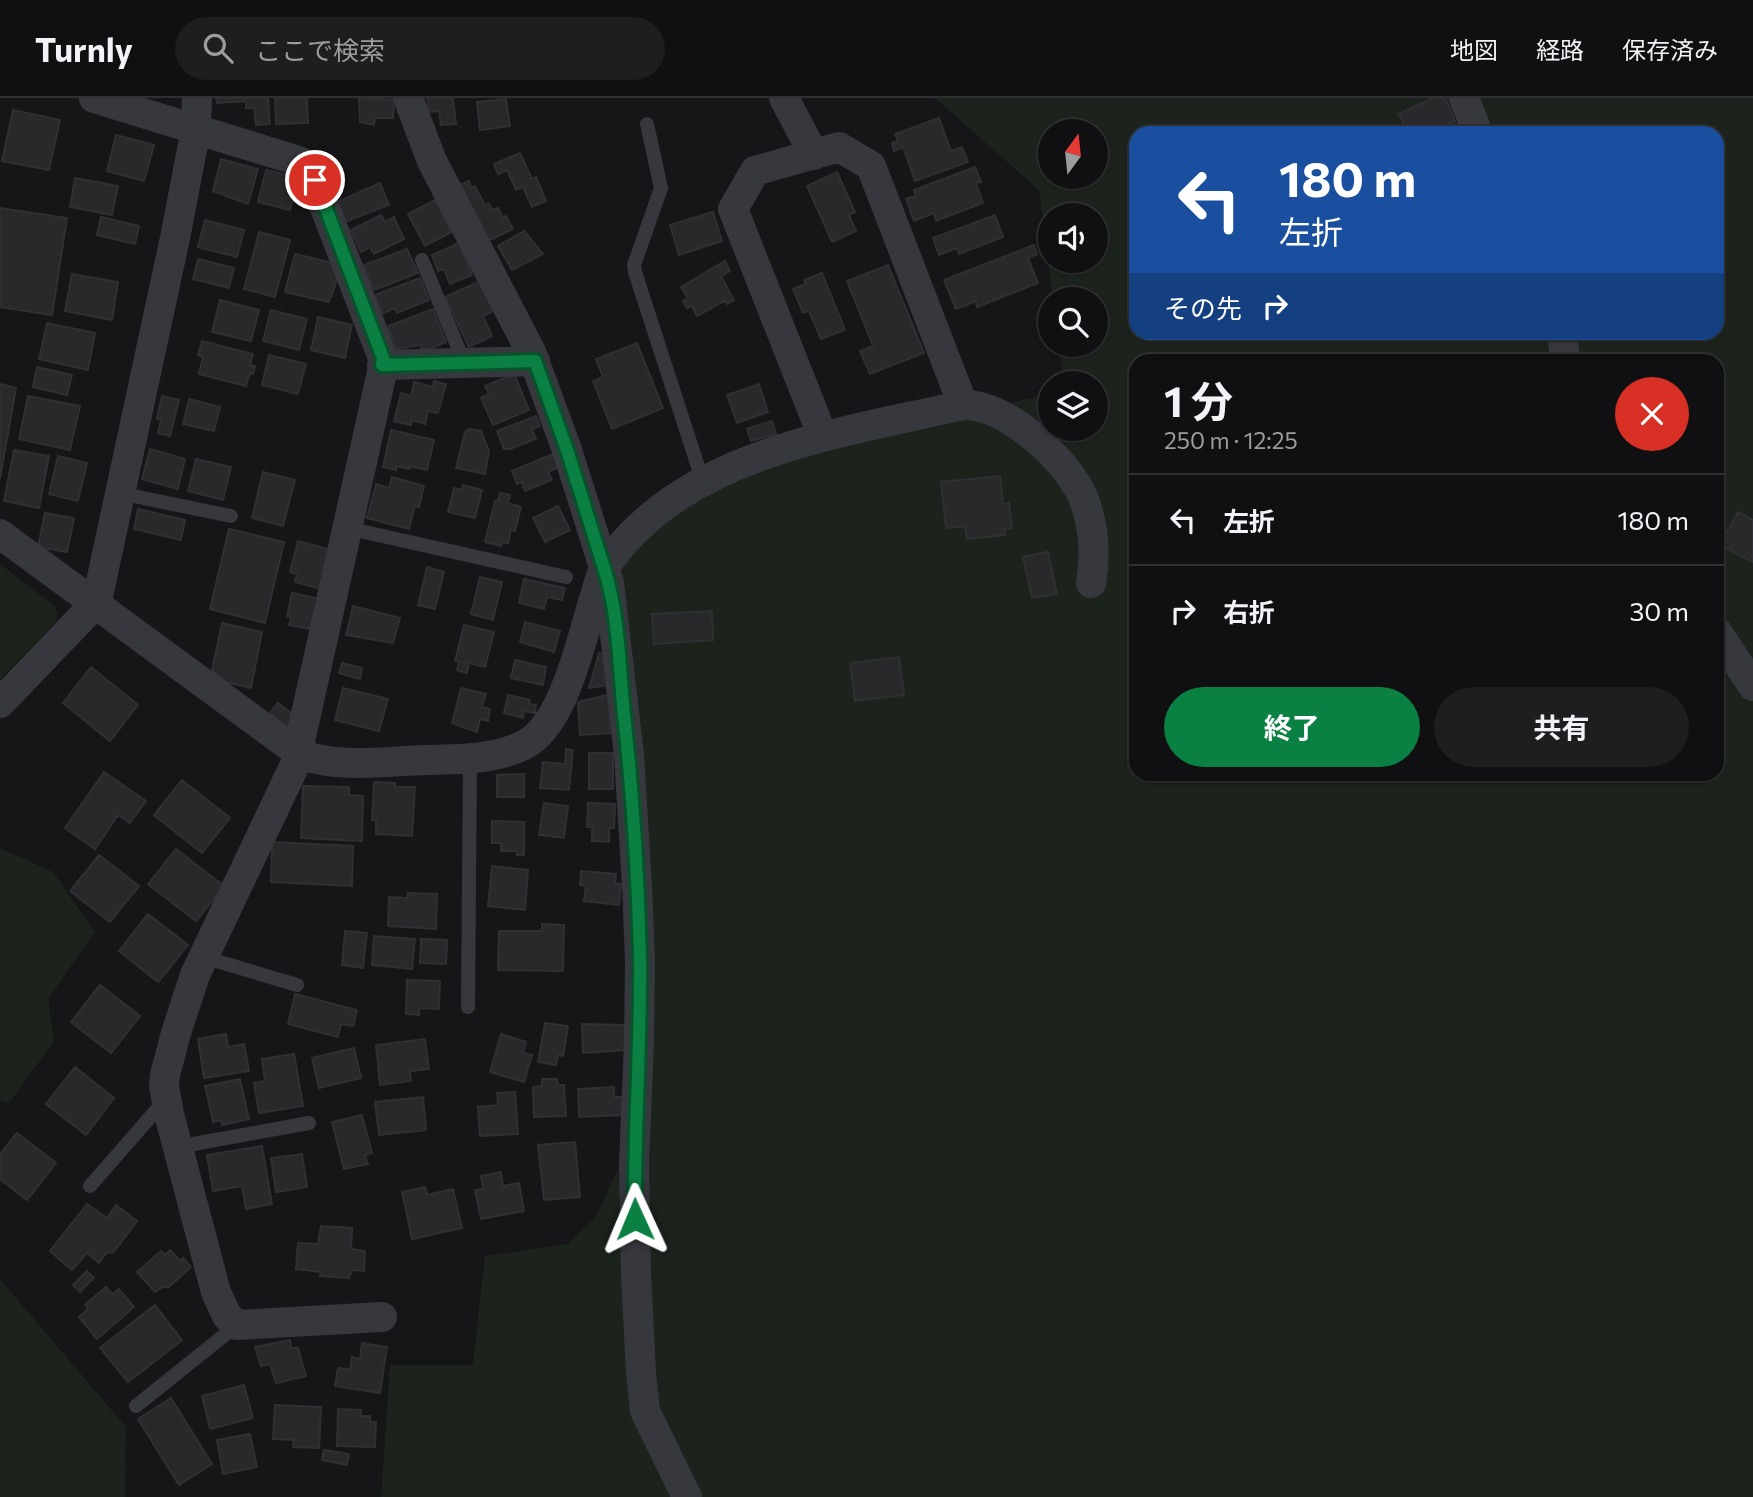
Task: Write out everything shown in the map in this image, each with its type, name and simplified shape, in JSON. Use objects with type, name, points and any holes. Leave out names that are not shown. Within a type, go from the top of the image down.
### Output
[{"type":"street","points":[[94,98],[299,161],[310,169],[383,358],[300,741],[300,754],[203,957],[176,1032],[164,1086],[177,1147],[216,1292],[227,1316],[237,1325],[382,1317]]},
{"type":"street","points":[[0,703],[94,604],[98,596],[175,237],[196,129],[197,98]]},
{"type":"street","points":[[408,98],[432,161],[535,361],[567,450],[609,583],[617,636],[628,755],[637,886],[639,1001],[634,1163],[640,1373],[645,1411],[687,1497]]},
{"type":"street","points":[[785,98],[814,155]]},
{"type":"street","points":[[1464,98],[1475,126]]},
{"type":"street","points":[[823,437],[733,209],[755,171],[839,147],[871,166],[963,405]]},
{"type":"street","points":[[382,365],[535,361]]},
{"type":"street","points":[[0,534],[300,754],[315,760],[363,762],[470,758],[526,745],[547,724],[566,689],[604,568],[629,538],[660,509],[703,482],[755,459],[823,437],[963,405],[974,404],[1009,419],[1035,438],[1067,470],[1083,498],[1095,545],[1091,583]]},
{"type":"street","points":[[1724,642],[1753,686]]},
{"type":"lane","points":[[647,124],[661,187],[634,265],[635,272],[703,482]]},
{"type":"lane","points":[[422,260],[464,362]]},
{"type":"lane","points":[[119,493],[231,516]]},
{"type":"lane","points":[[348,528],[566,577]]},
{"type":"lane","points":[[468,1007],[470,758]]},
{"type":"lane","points":[[203,957],[297,985]]},
{"type":"lane","points":[[90,1186],[159,1107],[167,1102]]},
{"type":"lane","points":[[177,1147],[309,1123]]},
{"type":"lane","points":[[136,1406],[237,1325]]},
{"type":"shaded area","points":[[935,98],[1753,98],[1753,1497],[381,1497],[390,1365],[473,1365],[485,1256],[568,1244],[596,1217],[620,1164],[652,894],[612,593],[641,528],[739,470],[887,430],[1038,397],[1038,441],[1108,441],[1108,371],[1062,371],[1061,357],[1108,357],[1108,287],[1051,287],[1050,273],[1108,273],[1108,203],[1041,203],[1039,190]]},
{"type":"shaded area","points":[[0,564],[56,607],[57,621],[0,679]]},
{"type":"shaded area","points":[[0,848],[53,872],[95,932],[48,999],[54,1042],[9,1103],[0,1100]]},
{"type":"shaded area","points":[[0,1279],[126,1427],[125,1497],[0,1497]]},
{"type":"building","points":[[216,98],[268,98],[270,124],[256,125],[254,108],[246,108],[246,101],[217,103]]},
{"type":"building","points":[[275,98],[307,98],[308,123],[276,124]]},
{"type":"building","points":[[359,98],[394,100],[393,118],[375,118],[374,125],[360,122]]},
{"type":"building","points":[[427,98],[453,98],[456,124],[441,125],[439,111],[429,112]]},
{"type":"building","points":[[1433,98],[1445,98],[1455,121],[1445,126],[1405,126],[1399,114]]},
{"type":"building","points":[[506,99],[510,126],[480,130],[477,102]]},
{"type":"building","points":[[13,110],[60,120],[49,170],[2,161]]},
{"type":"building","points":[[939,118],[951,151],[962,147],[968,162],[915,181],[903,147],[894,151],[892,143],[898,141],[895,134]]},
{"type":"building","points":[[116,135],[154,145],[144,181],[107,171]]},
{"type":"building","points":[[520,153],[532,179],[536,177],[546,201],[532,207],[523,187],[516,190],[507,170],[498,174],[494,164]]},
{"type":"building","points":[[221,159],[258,169],[248,204],[213,191]]},
{"type":"building","points":[[975,167],[981,182],[976,183],[983,203],[936,221],[934,213],[914,221],[906,199],[916,196],[914,190]]},
{"type":"building","points":[[266,170],[298,177],[290,210],[258,202]]},
{"type":"building","points":[[837,172],[855,212],[849,215],[856,231],[832,242],[807,186]]},
{"type":"building","points":[[75,178],[118,186],[112,215],[70,207]]},
{"type":"building","points":[[469,181],[471,188],[475,186],[485,205],[489,204],[492,210],[498,208],[513,229],[484,243],[456,187]]},
{"type":"building","points":[[380,183],[389,205],[345,222],[337,202]]},
{"type":"building","points":[[435,200],[452,232],[425,246],[408,214]]},
{"type":"building","points":[[0,208],[67,218],[52,315],[0,307]]},
{"type":"building","points":[[713,212],[722,241],[679,255],[670,225]]},
{"type":"building","points":[[381,215],[385,222],[394,217],[404,239],[374,254],[370,247],[361,252],[351,230]]},
{"type":"building","points":[[995,215],[1003,237],[959,254],[957,248],[939,255],[933,238]]},
{"type":"building","points":[[101,217],[139,226],[135,244],[97,235]]},
{"type":"building","points":[[205,220],[244,230],[237,257],[198,247]]},
{"type":"building","points":[[524,231],[543,254],[512,270],[498,246]]},
{"type":"building","points":[[259,232],[290,240],[275,297],[244,289]]},
{"type":"building","points":[[459,243],[472,275],[450,284],[444,269],[438,271],[432,255]]},
{"type":"building","points":[[1034,245],[1037,254],[1028,258],[1038,283],[977,307],[976,301],[956,309],[944,280]]},
{"type":"building","points":[[407,249],[418,273],[374,290],[364,265]]},
{"type":"building","points":[[295,254],[334,263],[338,277],[329,302],[285,292]]},
{"type":"building","points":[[198,259],[234,268],[229,288],[193,279]]},
{"type":"building","points":[[725,261],[730,271],[721,276],[734,300],[727,304],[724,301],[697,316],[692,306],[687,308],[683,301],[688,298],[681,287]]},
{"type":"building","points":[[888,265],[924,353],[870,374],[860,351],[873,346],[847,281]]},
{"type":"building","points":[[822,273],[845,330],[821,339],[809,311],[803,313],[793,289],[806,284],[804,280]]},
{"type":"building","points":[[72,274],[118,282],[112,320],[65,311]]},
{"type":"building","points":[[420,278],[429,300],[397,313],[395,308],[382,314],[375,295]]},
{"type":"building","points":[[480,281],[495,310],[483,316],[492,336],[469,347],[445,297]]},
{"type":"building","points":[[220,300],[259,310],[251,341],[212,332]]},
{"type":"building","points":[[433,309],[446,342],[423,352],[420,345],[397,349],[388,326]]},
{"type":"building","points":[[271,310],[307,319],[299,350],[263,341]]},
{"type":"building","points":[[318,317],[352,325],[345,358],[311,350]]},
{"type":"building","points":[[47,323],[95,333],[88,370],[39,359]]},
{"type":"building","points":[[202,341],[253,354],[250,365],[255,366],[246,386],[199,374],[203,357],[198,355]]},
{"type":"building","points":[[637,343],[663,408],[612,429],[593,381],[603,377],[596,359]]},
{"type":"building","points":[[269,355],[306,364],[298,394],[262,385]]},
{"type":"building","points":[[37,367],[72,375],[67,395],[33,387]]},
{"type":"building","points":[[514,374],[529,410],[493,425],[481,398],[489,394],[485,386]]},
{"type":"building","points":[[434,381],[446,384],[438,413],[428,411],[425,424],[412,420],[411,425],[394,421],[401,393],[411,396],[414,382],[433,387]]},
{"type":"building","points":[[0,384],[16,388],[0,479]]},
{"type":"building","points":[[759,384],[768,412],[737,423],[727,395]]},
{"type":"building","points":[[28,396],[80,406],[70,450],[19,439]]},
{"type":"building","points":[[162,396],[179,400],[170,436],[158,433],[161,420],[157,419]]},
{"type":"building","points":[[189,399],[220,407],[214,431],[183,424]]},
{"type":"building","points":[[536,416],[540,426],[532,429],[536,439],[504,449],[497,431]]},
{"type":"building","points":[[772,421],[776,434],[751,441],[747,429]]},
{"type":"building","points":[[469,429],[481,431],[489,451],[485,474],[456,468],[465,432]]},
{"type":"building","points":[[391,430],[434,440],[427,470],[409,466],[409,469],[396,466],[396,470],[383,467]]},
{"type":"building","points":[[150,449],[185,459],[178,489],[142,479]]},
{"type":"building","points":[[14,450],[49,456],[39,508],[4,501]]},
{"type":"building","points":[[553,454],[559,467],[548,472],[552,480],[525,491],[522,482],[517,484],[512,471]]},
{"type":"building","points":[[58,456],[87,463],[78,501],[49,494]]},
{"type":"building","points":[[196,459],[231,467],[223,500],[188,491]]},
{"type":"building","points":[[263,472],[295,480],[283,526],[252,518]]},
{"type":"building","points":[[1000,476],[1003,504],[1009,503],[1012,528],[1004,529],[1005,535],[967,539],[965,526],[946,528],[941,482]]},
{"type":"building","points":[[392,477],[424,486],[419,507],[415,506],[409,529],[367,518],[376,484],[389,488]]},
{"type":"building","points":[[463,485],[482,490],[475,518],[448,512],[454,488],[462,490]]},
{"type":"building","points":[[500,493],[510,495],[508,503],[521,507],[515,531],[511,529],[508,543],[502,542],[501,546],[485,542],[495,501],[498,501]]},
{"type":"building","points":[[558,506],[570,530],[545,542],[533,518]]},
{"type":"building","points":[[138,509],[185,520],[181,540],[134,529]]},
{"type":"building","points":[[1738,512],[1753,520],[1753,562],[1724,547],[1724,538]]},
{"type":"building","points":[[45,513],[74,518],[67,552],[38,547]]},
{"type":"building","points":[[229,529],[284,542],[265,623],[210,609]]},
{"type":"building","points":[[298,541],[332,550],[322,589],[295,582],[297,574],[290,572]]},
{"type":"building","points":[[1048,552],[1057,594],[1032,598],[1023,557]]},
{"type":"building","points":[[427,567],[444,572],[435,609],[418,605]]},
{"type":"building","points":[[480,577],[502,582],[493,620],[471,614]]},
{"type":"building","points":[[524,579],[565,588],[562,600],[547,597],[544,609],[519,603]]},
{"type":"building","points":[[292,593],[320,599],[315,630],[289,625],[291,617],[287,616]]},
{"type":"building","points":[[353,606],[400,618],[393,643],[346,635]]},
{"type":"building","points":[[712,611],[713,640],[654,644],[652,614]]},
{"type":"building","points":[[525,622],[560,631],[554,652],[520,642]]},
{"type":"building","points":[[222,623],[262,632],[251,688],[225,682],[212,670]]},
{"type":"building","points":[[464,625],[494,632],[485,667],[469,663],[467,673],[457,670],[459,662],[455,661]]},
{"type":"building","points":[[599,653],[605,655],[608,685],[589,688]]},
{"type":"building","points":[[899,657],[904,695],[855,701],[850,663]]},
{"type":"building","points":[[515,660],[546,667],[543,685],[511,678]]},
{"type":"building","points":[[342,663],[362,668],[360,679],[339,673]]},
{"type":"building","points":[[91,667],[138,705],[110,741],[63,703]]},
{"type":"building","points":[[343,688],[388,699],[379,731],[335,720]]},
{"type":"building","points":[[461,688],[486,694],[482,707],[490,709],[488,721],[480,719],[477,732],[452,723]]},
{"type":"building","points":[[610,694],[612,733],[580,735],[578,702]]},
{"type":"building","points":[[508,695],[530,700],[529,704],[536,705],[535,713],[524,711],[523,718],[504,713]]},
{"type":"building","points":[[278,703],[295,716],[286,727],[270,713]]},
{"type":"building","points":[[566,749],[573,750],[569,790],[540,788],[543,762],[565,764]]},
{"type":"building","points":[[589,753],[613,753],[613,789],[589,789]]},
{"type":"building","points":[[104,772],[146,801],[130,823],[118,815],[95,849],[65,828]]},
{"type":"building","points":[[524,774],[524,797],[497,797],[497,775]]},
{"type":"building","points":[[182,780],[230,818],[202,853],[154,815]]},
{"type":"building","points":[[374,782],[395,783],[395,787],[415,787],[412,836],[376,834],[376,820],[372,820]]},
{"type":"building","points":[[303,786],[349,787],[349,795],[363,796],[362,841],[301,838]]},
{"type":"building","points":[[544,803],[568,806],[564,838],[539,835]]},
{"type":"building","points":[[588,803],[615,804],[614,828],[609,828],[609,842],[592,841],[592,827],[587,827]]},
{"type":"building","points":[[492,821],[524,822],[524,855],[517,855],[517,851],[501,851],[501,843],[492,843]]},
{"type":"building","points":[[272,842],[353,846],[352,886],[271,882]]},
{"type":"building","points":[[176,849],[224,886],[196,921],[148,884]]},
{"type":"building","points":[[99,855],[139,886],[110,922],[70,891]]},
{"type":"building","points":[[492,866],[528,870],[525,910],[488,906]]},
{"type":"building","points":[[581,871],[616,874],[615,883],[621,884],[619,905],[584,901],[586,886],[580,885]]},
{"type":"building","points":[[408,893],[437,894],[436,929],[388,926],[389,897],[407,898]]},
{"type":"building","points":[[148,914],[188,945],[158,982],[119,951]]},
{"type":"building","points":[[542,924],[564,925],[563,971],[498,970],[499,931],[542,931]]},
{"type":"building","points":[[345,931],[367,933],[363,968],[342,965]]},
{"type":"building","points":[[374,936],[415,939],[412,969],[372,965]]},
{"type":"building","points":[[421,939],[447,940],[446,964],[420,963]]},
{"type":"building","points":[[407,980],[440,981],[439,1009],[419,1008],[419,1015],[406,1014]]},
{"type":"building","points":[[100,985],[140,1016],[111,1053],[71,1022]]},
{"type":"building","points":[[295,994],[357,1010],[353,1026],[341,1024],[338,1037],[288,1024]]},
{"type":"building","points":[[545,1023],[568,1026],[563,1056],[558,1055],[556,1065],[538,1062]]},
{"type":"building","points":[[582,1024],[626,1025],[624,1050],[583,1053]]},
{"type":"building","points":[[226,1034],[228,1047],[244,1044],[249,1071],[204,1078],[198,1039]]},
{"type":"building","points":[[501,1034],[526,1042],[523,1053],[532,1055],[524,1082],[490,1072]]},
{"type":"building","points":[[425,1039],[429,1069],[410,1071],[411,1081],[380,1085],[376,1045]]},
{"type":"building","points":[[354,1048],[361,1078],[319,1088],[312,1058]]},
{"type":"building","points":[[294,1054],[303,1106],[259,1113],[254,1083],[265,1081],[262,1059]]},
{"type":"building","points":[[75,1067],[114,1098],[86,1135],[46,1104]]},
{"type":"building","points":[[240,1079],[249,1119],[222,1125],[221,1120],[213,1122],[205,1086]]},
{"type":"building","points":[[542,1079],[557,1079],[558,1085],[564,1085],[566,1116],[534,1117],[533,1087],[542,1086]]},
{"type":"building","points":[[614,1087],[614,1097],[622,1097],[623,1115],[579,1117],[578,1089]]},
{"type":"building","points":[[515,1092],[518,1134],[480,1136],[478,1107],[498,1105],[497,1093]]},
{"type":"building","points":[[423,1097],[426,1130],[379,1135],[375,1102]]},
{"type":"building","points":[[362,1115],[372,1153],[365,1155],[368,1164],[344,1169],[332,1122]]},
{"type":"building","points":[[17,1133],[56,1163],[27,1200],[0,1179],[0,1154]]},
{"type":"building","points":[[575,1142],[580,1197],[544,1200],[538,1145]]},
{"type":"building","points":[[262,1146],[272,1204],[246,1209],[242,1186],[213,1191],[207,1155]]},
{"type":"building","points":[[302,1154],[307,1187],[276,1192],[271,1158]]},
{"type":"building","points":[[501,1172],[503,1186],[519,1183],[524,1211],[481,1219],[475,1190],[483,1189],[481,1176]]},
{"type":"building","points":[[425,1187],[427,1195],[453,1189],[462,1228],[412,1239],[402,1192]]},
{"type":"building","points":[[87,1204],[107,1218],[116,1205],[137,1221],[113,1253],[107,1252],[99,1263],[87,1253],[72,1270],[50,1251]]},
{"type":"building","points":[[321,1226],[352,1228],[351,1249],[365,1251],[364,1271],[352,1270],[349,1278],[320,1276],[321,1272],[296,1269],[298,1243],[318,1244]]},
{"type":"building","points":[[170,1250],[180,1261],[183,1258],[191,1267],[169,1287],[155,1292],[137,1272],[161,1251],[165,1255]]},
{"type":"building","points":[[87,1271],[94,1278],[80,1292],[73,1285]]},
{"type":"building","points":[[106,1287],[112,1294],[119,1289],[134,1307],[97,1339],[79,1317],[88,1309],[85,1305]]},
{"type":"building","points":[[155,1305],[182,1340],[128,1382],[100,1348]]},
{"type":"building","points":[[290,1340],[291,1348],[298,1348],[306,1376],[276,1383],[270,1364],[261,1366],[255,1347]]},
{"type":"building","points":[[362,1343],[387,1347],[380,1393],[335,1386],[338,1368],[350,1370],[352,1357],[360,1359]]},
{"type":"building","points":[[244,1385],[253,1418],[210,1429],[202,1396]]},
{"type":"building","points":[[171,1398],[212,1464],[179,1485],[138,1419]]},
{"type":"building","points":[[275,1405],[321,1407],[319,1448],[293,1447],[294,1440],[273,1439]]},
{"type":"building","points":[[338,1409],[361,1410],[360,1416],[370,1416],[370,1422],[376,1422],[375,1447],[337,1446]]},
{"type":"building","points":[[250,1434],[257,1467],[223,1474],[217,1440]]},
{"type":"building","points":[[324,1450],[349,1454],[347,1465],[322,1460]]},
{"type":"route","points":[[315,180],[383,358],[382,365],[535,361],[567,450],[609,583],[617,636],[628,755],[637,886],[640,960],[635,1219]]}]
